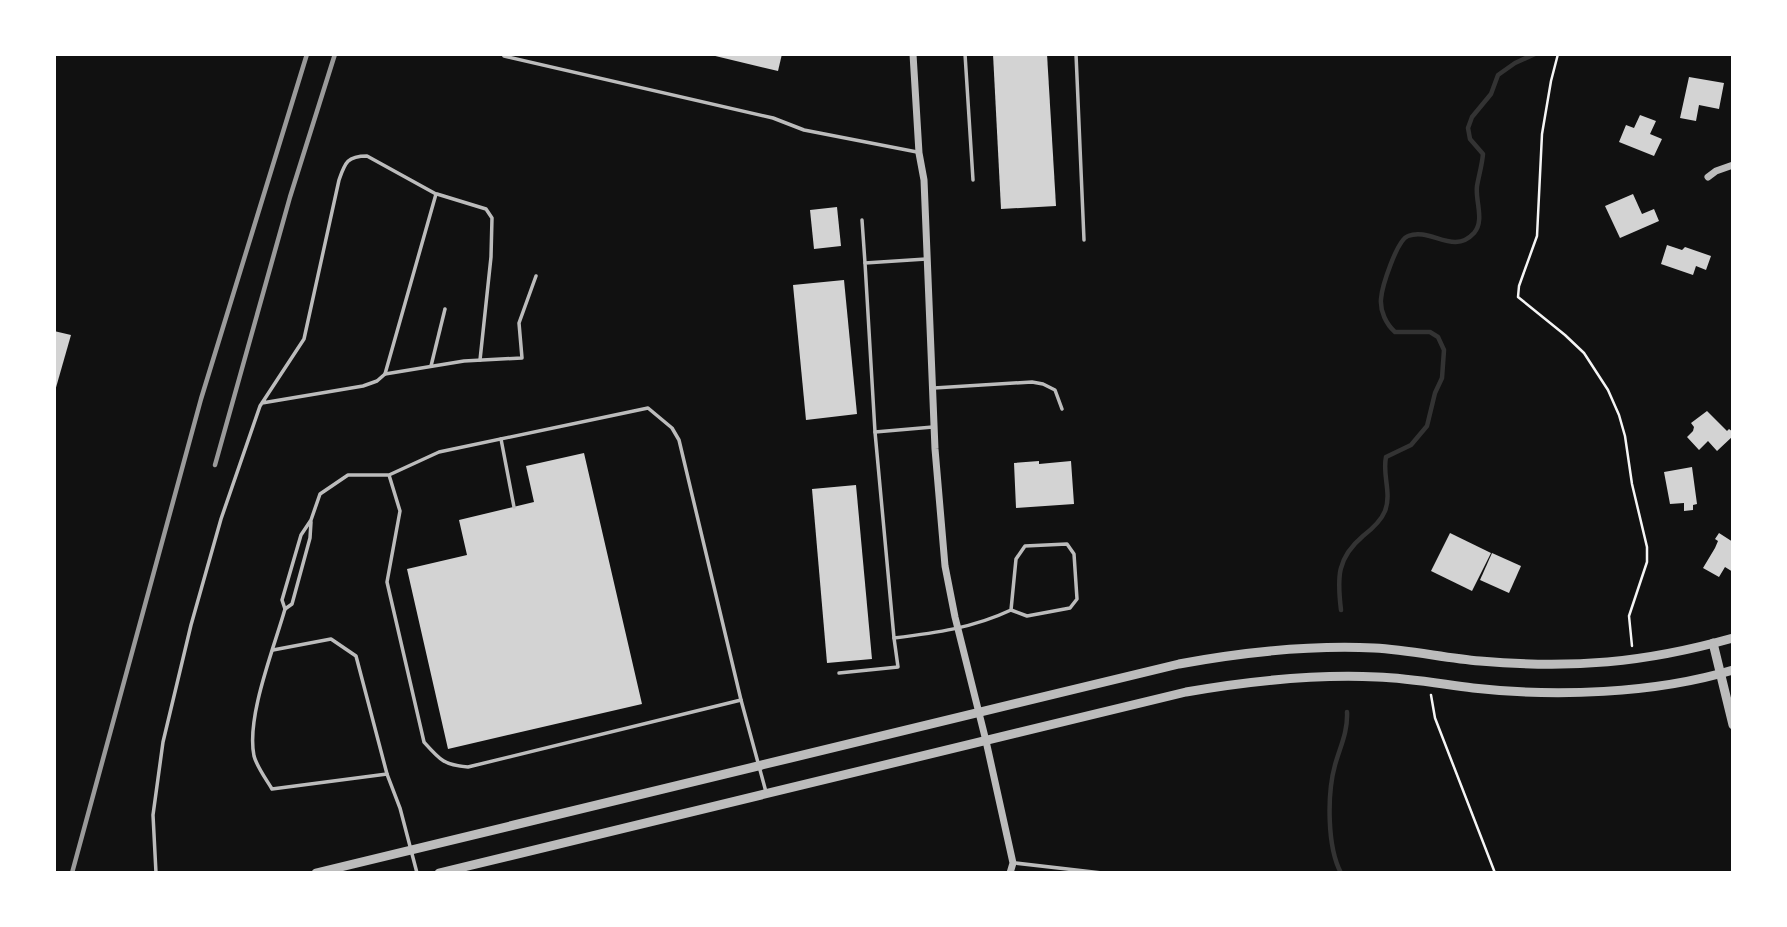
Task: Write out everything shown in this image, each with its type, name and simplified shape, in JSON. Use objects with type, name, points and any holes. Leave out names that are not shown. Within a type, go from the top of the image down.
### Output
[{"type":"street","points":[[913,54],[919,153],[924,180],[934,427],[945,566],[1013,863],[1010,873]]},
{"type":"street","points":[[1708,177],[1716,170],[1733,165]]},
{"type":"street","points":[[316,873],[1179,664],[1276,649],[1326,647],[1375,648],[1458,659],[1586,665],[1634,660],[1733,638]]},
{"type":"street","points":[[1713,643],[1733,725]]},
{"type":"street","points":[[439,873],[1186,692],[1240,682],[1333,676],[1381,677],[1518,691],[1584,692],[1622,690],[1733,670]]},
{"type":"lane","points":[[505,54],[504,56],[773,118],[804,130],[919,153]]},
{"type":"lane","points":[[965,54],[973,180]]},
{"type":"lane","points":[[1076,54],[1084,240]]},
{"type":"lane","points":[[156,873],[153,815],[163,742],[173,693],[221,519],[262,403],[304,339],[339,180],[345,164],[355,156],[367,156],[436,194],[486,209],[492,218],[491,257],[480,360]]},
{"type":"lane","points":[[385,374],[436,194]]},
{"type":"lane","points":[[839,673],[898,667],[876,432],[862,220]]},
{"type":"lane","points":[[865,264],[926,260]]},
{"type":"lane","points":[[262,403],[363,386],[377,381],[385,374],[431,366],[523,358],[519,323],[536,276]]},
{"type":"lane","points":[[431,366],[444,309]]},
{"type":"lane","points":[[932,388],[1032,382],[1055,390],[1062,409]]},
{"type":"lane","points":[[387,774],[272,789],[254,758],[256,709],[285,609],[282,600],[301,536],[311,520],[320,494],[348,475],[389,475],[439,452],[648,408],[672,428],[679,440],[766,793]]},
{"type":"lane","points":[[876,432],[934,427]]},
{"type":"lane","points":[[501,439],[514,507]]},
{"type":"lane","points":[[389,475],[400,511],[387,582],[424,742],[450,765],[468,767],[741,700]]},
{"type":"lane","points":[[285,609],[292,604],[310,538],[311,520]]},
{"type":"lane","points":[[894,638],[958,629],[991,620],[1011,610],[1027,616],[1070,608],[1077,599],[1074,554],[1067,544],[1024,546],[1016,559],[1011,610]]},
{"type":"lane","points":[[273,650],[331,639],[356,656],[417,873]]},
{"type":"lane","points":[[1013,863],[1102,873]]},
{"type":"path","points":[[1558,54],[1542,134],[1537,236],[1519,286],[1518,297],[1584,353],[1608,390],[1619,415],[1647,547],[1647,562],[1629,616],[1634,660]]},
{"type":"path","points":[[1428,682],[1435,718],[1495,873]]},
{"type":"building","points":[[707,54],[782,54],[778,71]]},
{"type":"building","points":[[993,54],[1047,54],[1056,206],[1001,209]]},
{"type":"building","points":[[1689,77],[1724,83],[1719,109],[1699,105],[1696,121],[1680,118]]},
{"type":"building","points":[[1640,115],[1656,121],[1650,134],[1662,139],[1654,156],[1619,142],[1626,125],[1634,128]]},
{"type":"building","points":[[1633,194],[1642,214],[1654,209],[1659,221],[1620,238],[1605,206]]},
{"type":"building","points":[[837,207],[841,246],[814,249],[810,210]]},
{"type":"building","points":[[1667,245],[1682,250],[1685,247],[1711,256],[1706,270],[1696,266],[1693,275],[1661,264]]},
{"type":"building","points":[[844,280],[857,414],[806,420],[793,285]]},
{"type":"building","points":[[54,331],[71,335],[55,391],[54,391]]},
{"type":"building","points":[[1707,411],[1727,431],[1729,429],[1733,432],[1733,436],[1717,451],[1708,441],[1699,450],[1687,437],[1693,431],[1691,423]]},
{"type":"building","points":[[584,453],[642,704],[448,749],[407,569],[467,555],[459,520],[534,502],[526,466]]},
{"type":"building","points":[[1039,461],[1039,464],[1071,461],[1074,504],[1016,508],[1014,463]]},
{"type":"building","points":[[1692,467],[1697,504],[1693,505],[1693,510],[1684,511],[1684,503],[1670,504],[1664,472]]},
{"type":"building","points":[[856,485],[872,659],[827,663],[812,489]]},
{"type":"building","points":[[1450,533],[1491,553],[1472,591],[1431,571]]},
{"type":"building","points":[[1719,533],[1733,542],[1733,572],[1725,567],[1719,577],[1703,568],[1715,548],[1718,541],[1715,539]]},
{"type":"building","points":[[1492,553],[1521,566],[1509,593],[1480,580]]},
{"type":"waterway","points":[[1341,610],[1339,578],[1344,560],[1354,544],[1376,525],[1385,511],[1388,498],[1386,457],[1411,445],[1427,426],[1435,393],[1442,378],[1444,350],[1438,337],[1430,332],[1395,332],[1386,321],[1381,299],[1387,274],[1399,246],[1408,236],[1417,234],[1458,242],[1474,233],[1479,222],[1477,186],[1483,154],[1470,139],[1468,128],[1472,117],[1491,94],[1498,75],[1535,54]]},
{"type":"waterway","points":[[1341,873],[1333,849],[1330,805],[1332,777],[1345,733],[1347,712]]},
{"type":"railway","points":[[72,873],[201,399],[307,54]]},
{"type":"railway","points":[[215,465],[290,197],[335,54]]}]
